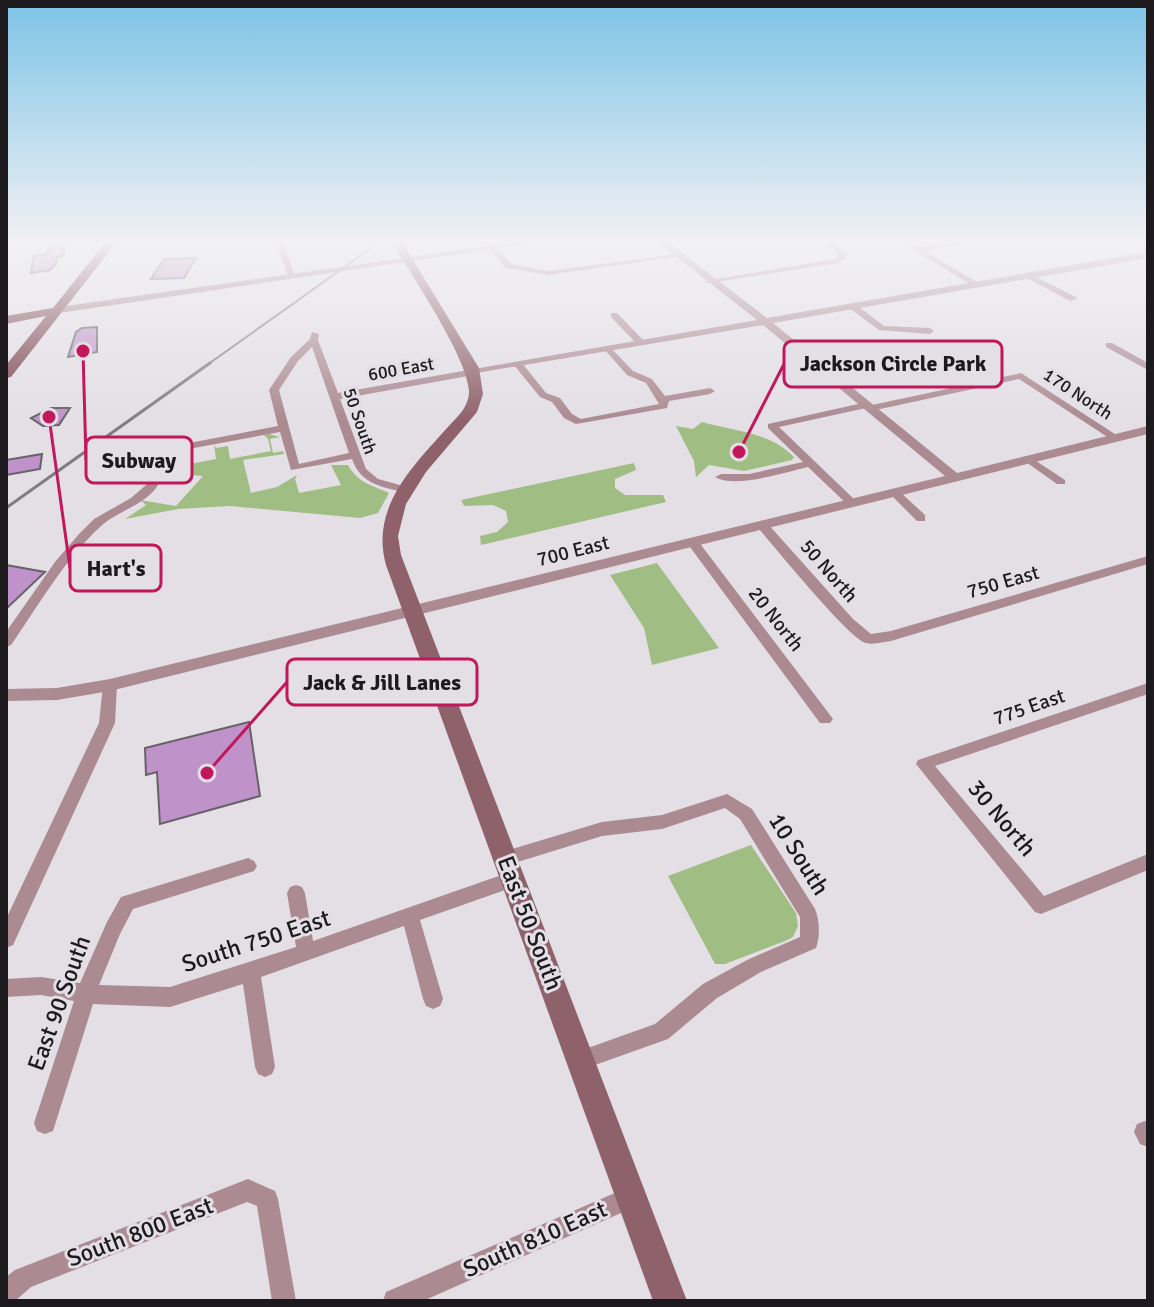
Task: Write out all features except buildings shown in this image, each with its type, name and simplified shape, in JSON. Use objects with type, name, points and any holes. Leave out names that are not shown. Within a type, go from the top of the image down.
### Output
[{"type":"main road","points":[[6,374],[67,300]]},
{"type":"main road","points":[[407,490],[472,409],[476,394],[474,372],[433,300]]},
{"type":"main road","points":[[6,318],[59,310]]},
{"type":"main road","name":"East 50 South","points":[[407,490],[391,521],[391,545],[413,613],[670,1301]]},
{"type":"street","points":[[59,310],[128,300]]},
{"type":"street","points":[[733,300],[956,478]]},
{"type":"street","points":[[474,372],[888,300]]},
{"type":"street","points":[[852,306],[882,328],[930,331]]},
{"type":"street","points":[[614,315],[641,343]]},
{"type":"street","name":"50 South","points":[[284,428],[274,390],[294,359],[314,337],[355,455],[366,476],[407,490]]},
{"type":"street","points":[[1109,345],[1148,367]]},
{"type":"street","points":[[519,365],[543,395],[556,400],[568,416],[580,422],[663,406],[664,400],[649,381],[630,373],[609,349]]},
{"type":"street","name":"600 East","points":[[335,397],[474,372]]},
{"type":"street","name":"170 North","points":[[869,407],[1021,376],[1116,438]]},
{"type":"street","points":[[664,400],[710,391]]},
{"type":"street","points":[[853,504],[772,426],[869,407]]},
{"type":"street","points":[[6,642],[97,522],[126,507],[155,483],[162,467],[162,451],[284,428],[295,468],[355,455]]},
{"type":"street","name":"700 East","points":[[6,695],[57,694],[110,685],[1147,432]]},
{"type":"street","points":[[1030,460],[1061,482]]},
{"type":"street","points":[[721,477],[749,477],[811,463]]},
{"type":"street","points":[[895,493],[921,518]]},
{"type":"street","name":"50 North","points":[[763,526],[848,622],[868,639]]},
{"type":"street","name":"20 North","points":[[694,544],[825,719]]},
{"type":"street","name":"750 East","points":[[868,639],[891,636],[1148,560]]},
{"type":"street","points":[[6,939],[107,723],[110,685]]},
{"type":"street","name":"775 East","points":[[924,764],[1148,688]]},
{"type":"street","name":"30 North","points":[[924,764],[1041,906],[1148,862]]},
{"type":"street","name":"South 750 East","points":[[6,988],[41,986],[88,994],[170,997],[410,916],[602,829],[662,822],[727,801]]},
{"type":"street","name":"10 South","points":[[581,1060],[661,1032],[710,991],[754,966],[809,942],[809,915],[746,814],[727,801]]},
{"type":"street","name":"East 90 South","points":[[45,1123],[88,994],[116,922],[127,903],[248,866]]},
{"type":"street","points":[[296,893],[306,953]]},
{"type":"street","points":[[410,916],[433,999]]},
{"type":"street","points":[[251,972],[265,1067]]},
{"type":"street","name":"South 800 East","points":[[11,1289],[23,1278],[248,1190],[267,1199],[284,1301]]},
{"type":"street","name":"South 810 East","points":[[395,1301],[631,1197]]},
{"type":"green space","points":[[702,422],[762,437],[794,457],[744,471],[709,465],[696,477],[694,461],[676,426],[693,429]]},
{"type":"green space","points":[[264,435],[280,437],[270,439],[273,453],[283,451],[284,454],[243,460],[251,493],[277,487],[297,475],[295,479],[299,493],[341,485],[331,465],[348,465],[361,480],[389,493],[378,513],[360,518],[230,506],[178,509],[125,519],[146,505],[140,500],[176,506],[203,476],[167,473],[167,458],[172,453],[174,467],[216,459],[214,444],[216,448],[228,446],[230,459],[271,451]]},
{"type":"green space","points":[[634,463],[636,470],[615,479],[615,488],[625,495],[663,495],[666,502],[481,545],[480,536],[497,532],[508,522],[506,511],[493,505],[464,506],[461,500]]},
{"type":"green space","points":[[657,563],[719,648],[652,665],[644,628],[610,575]]},
{"type":"green space","points":[[751,845],[796,913],[798,926],[793,937],[785,941],[725,964],[715,964],[668,876]]},
{"type":"railway","points":[[207,365],[298,300]]},
{"type":"railway","points":[[6,508],[210,363]]},
{"type":"place","name":"Subway","points":[[83,351]]},
{"type":"place","name":"Hart's","points":[[49,417]]},
{"type":"place","name":"Jackson Circle Park","points":[[739,452]]},
{"type":"place","name":"Jack & Jill Lanes","points":[[207,773]]}]
